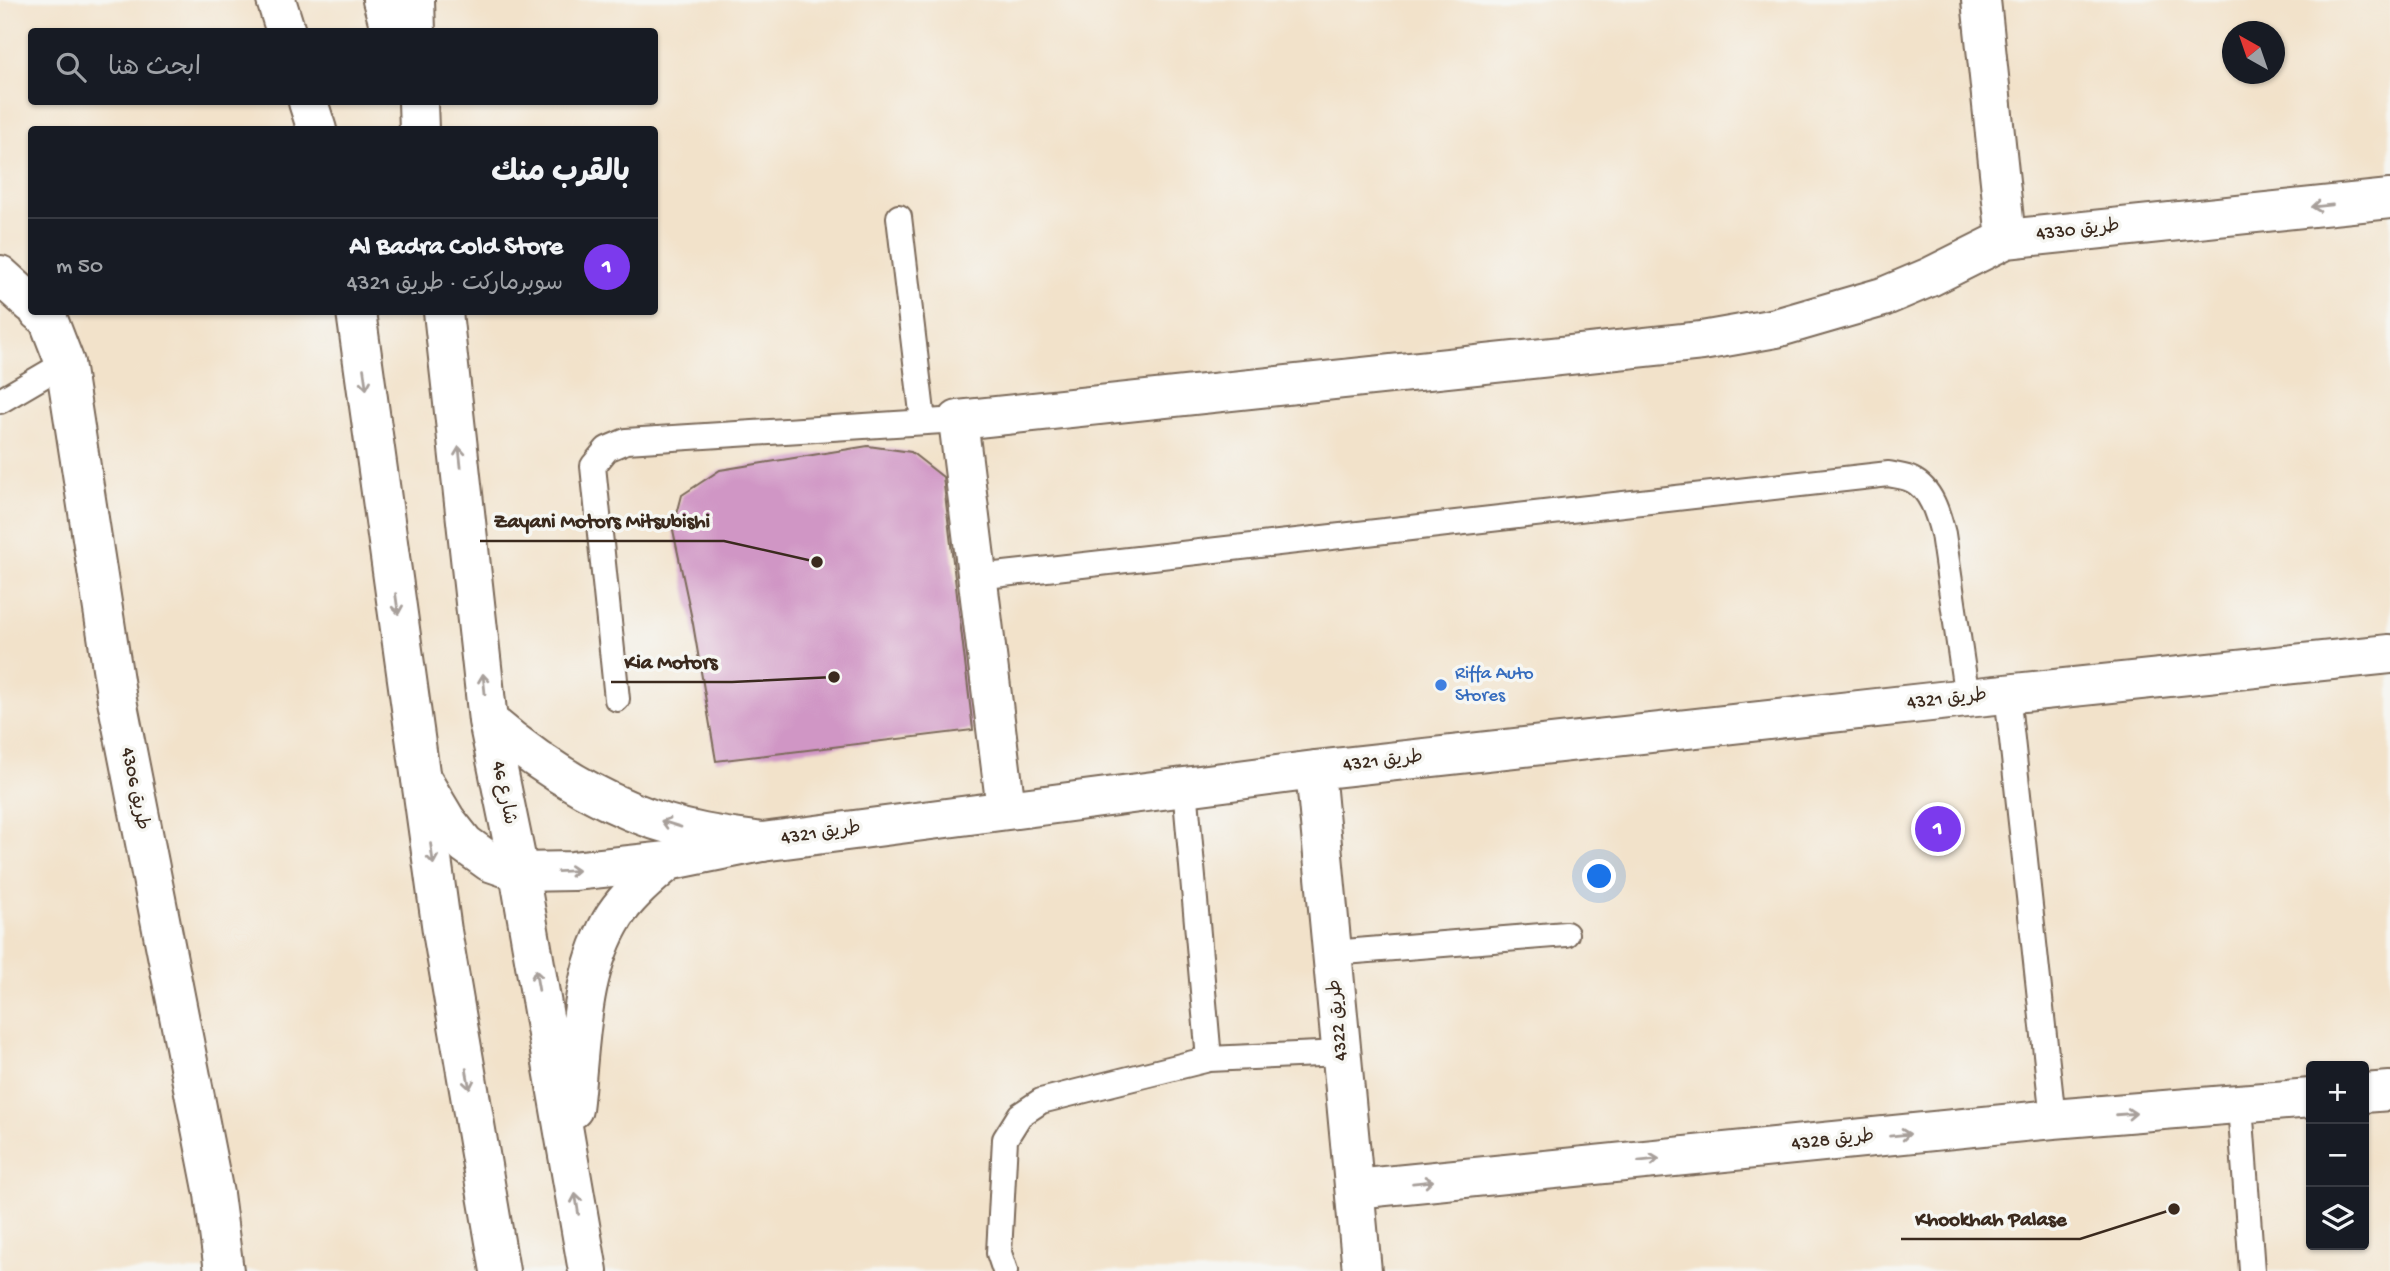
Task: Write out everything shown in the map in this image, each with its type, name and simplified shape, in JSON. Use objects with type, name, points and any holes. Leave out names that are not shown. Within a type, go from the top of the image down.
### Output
[{"type":"street","points":[[276,0],[285,28]]},
{"type":"street","points":[[294,0],[301,28]]},
{"type":"street","points":[[382,0],[390,28]]},
{"type":"street","points":[[415,0],[416,28]]},
{"type":"street","points":[[1006,809],[977,577],[940,420],[1688,342],[1776,328],[1883,297],[2006,239],[1981,0]]},
{"type":"street","points":[[309,105],[316,126]]},
{"type":"street","points":[[318,105],[323,126]]},
{"type":"street","points":[[411,105],[417,126]]},
{"type":"street","points":[[418,105],[418,126]]},
{"type":"street","name":"طريق 4330","points":[[2006,239],[2390,200]]},
{"type":"street","points":[[0,275],[28,300]]},
{"type":"street","name":"طريق 4306","points":[[43,315],[48,319],[65,363],[117,701],[214,1194],[224,1271]]},
{"type":"street","points":[[356,315],[442,931],[500,1271]]},
{"type":"street","name":"شارع 46","points":[[443,315],[488,721],[519,872],[588,1271]]},
{"type":"street","name":"طريق 4321","points":[[421,778],[446,820],[465,844],[490,862],[519,872],[573,871],[668,861],[762,842],[1315,770],[2007,693],[2390,654]]},
{"type":"street","points":[[488,721],[518,747],[551,770],[586,790],[642,815],[700,833],[762,842]]},
{"type":"street","name":"طريق 4322","points":[[1315,770],[1362,1271]]},
{"type":"street","points":[[569,1149],[587,989],[593,962],[616,914],[632,894],[668,861]]},
{"type":"street","points":[[2369,1093],[2390,1091]]},
{"type":"street","name":"طريق 4328","points":[[1355,1189],[2053,1119],[2306,1098]]},
{"type":"lane","points":[[617,699],[593,466],[607,450],[626,441],[940,420],[899,217]]},
{"type":"lane","points":[[0,401],[65,363]]},
{"type":"lane","points":[[977,577],[1889,474],[1912,480],[1929,495],[1938,514],[1967,698]]},
{"type":"lane","points":[[2007,693],[2053,1119]]},
{"type":"lane","points":[[1185,787],[1209,1059]]},
{"type":"lane","points":[[1332,953],[1566,934]]},
{"type":"lane","points":[[1005,1271],[999,1253],[1005,1139],[1020,1115],[1041,1101],[1209,1059],[1342,1053]]},
{"type":"lane","points":[[2239,1105],[2252,1271]]},
{"type":"building","points":[[868,446],[911,452],[943,477],[973,730],[716,761],[693,624],[673,530],[682,495],[720,470]]},
{"type":"place","name":"Zayani Motors Mitsubishi","points":[[817,562]]},
{"type":"place","name":"Kia Motors","points":[[834,677]]},
{"type":"place","name":"Riffa Auto Stores","points":[[1441,685]]},
{"type":"place","name":"Al Badra Cold Store","points":[[1938,829]]},
{"type":"place","name":"Khookhah Palase","points":[[2174,1209]]}]
